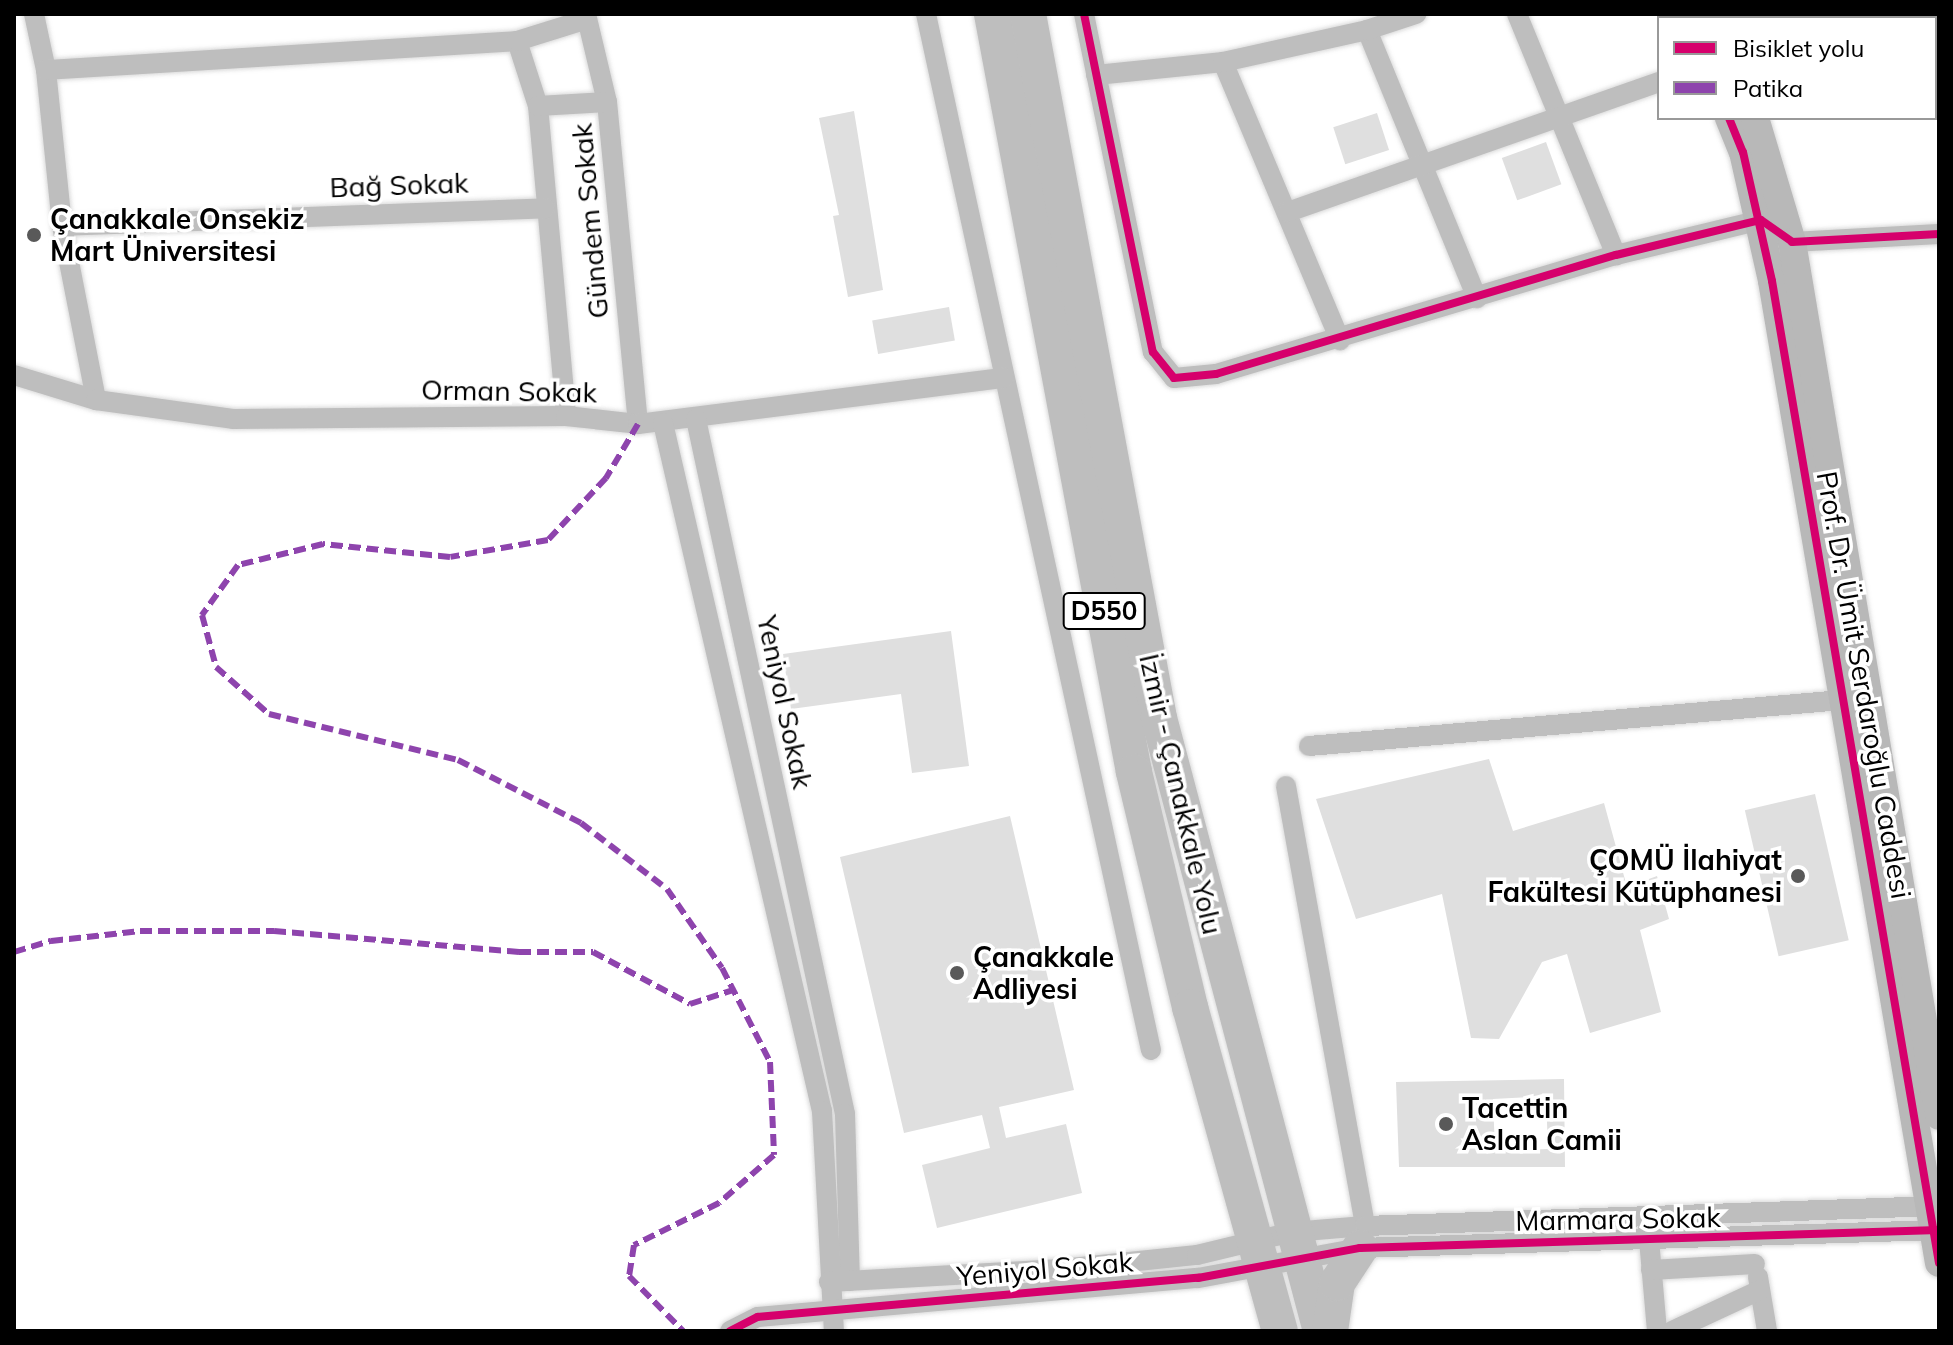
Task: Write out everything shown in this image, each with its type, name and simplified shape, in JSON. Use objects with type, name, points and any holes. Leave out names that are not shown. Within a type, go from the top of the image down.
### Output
[{"type":"highway","name":"İzmir - Çanakkale Yolu","points":[[992,14],[1134,772],[1190,1007],[1280,1331]]},
{"type":"highway","name":"İzmir - Çanakkale Yolu","points":[[1028,14],[1159,718],[1296,1247],[1321,1331]]},
{"type":"highway","points":[[1330,1331],[1337,1283],[1363,1237]]},
{"type":"street","points":[[34,14],[46,70],[62,226],[96,400]]},
{"type":"street","points":[[926,14],[1151,1050]]},
{"type":"street","points":[[1084,14],[1153,352],[1174,378],[1216,374],[1340,340],[1616,255],[1761,220],[1792,242],[1939,234]]},
{"type":"street","points":[[1096,75],[1223,62],[1367,30],[1416,14]]},
{"type":"street","points":[[1517,14],[1616,255]]},
{"type":"street","points":[[46,70],[517,41],[586,16]]},
{"type":"street","name":"Gündem Sokak","points":[[586,16],[607,102],[638,424]]},
{"type":"street","points":[[1367,30],[1477,298]]},
{"type":"street","points":[[517,41],[538,106],[566,416]]},
{"type":"street","points":[[1223,62],[1340,340]]},
{"type":"street","points":[[1288,212],[1422,162],[1657,83]]},
{"type":"street","points":[[538,106],[607,102]]},
{"type":"street","name":"Prof. Dr. Ümit Serdaroğlu Caddesi","points":[[1730,120],[1761,220],[1842,700],[1936,1218],[1939,1263]]},
{"type":"street","name":"Prof. Dr. Ümit Serdaroğlu Caddesi","points":[[1756,120],[1792,242],[1939,1116]]},
{"type":"street","name":"Bağ Sokak","points":[[62,226],[545,208]]},
{"type":"street","name":"Orman Sokak","points":[[14,375],[96,400],[233,419],[566,416],[638,424],[1004,378]]},
{"type":"street","name":"Yeniyol Sokak","points":[[696,419],[845,1114],[850,1281]]},
{"type":"street","name":"Yeniyol Sokak","points":[[663,423],[822,1111],[833,1321],[1148,1281],[1296,1247]]},
{"type":"street","points":[[1309,746],[1842,700]]},
{"type":"street","points":[[1286,786],[1363,1237]]},
{"type":"street","points":[[1648,1217],[1647,1238],[1657,1331]]},
{"type":"street","name":"Marmara Sokak","points":[[1296,1247],[1363,1237],[1648,1217],[1936,1218]]},
{"type":"street","name":"Marmara Sokak","points":[[1296,1247],[1363,1237],[1751,1238],[1936,1218]]},
{"type":"street","points":[[1751,1238],[1767,1331]]},
{"type":"street","points":[[1258,1255],[1296,1247]]},
{"type":"street","name":"Yeniyol Sokak","points":[[829,1282],[1197,1255],[1258,1255]]},
{"type":"street","points":[[1147,1259],[1148,1281]]},
{"type":"street","points":[[1651,1270],[1755,1264]]},
{"type":"street","points":[[1672,1331],[1760,1290]]},
{"type":"street","points":[[730,1331],[758,1317],[833,1321]]},
{"type":"building","points":[[854,111],[883,290],[848,297],[833,216],[839,215],[819,118]]},
{"type":"building","points":[[1377,113],[1389,150],[1345,164],[1333,127]]},
{"type":"building","points":[[1546,142],[1561,184],[1517,200],[1502,158]]},
{"type":"building","points":[[949,307],[955,340],[878,354],[872,321]]},
{"type":"building","points":[[951,631],[969,766],[912,773],[901,694],[791,709],[783,654]]},
{"type":"building","points":[[1489,759],[1513,831],[1604,803],[1627,887],[1657,876],[1669,919],[1640,930],[1661,1012],[1590,1033],[1567,954],[1542,962],[1499,1039],[1471,1038],[1442,894],[1356,919],[1316,799]]},
{"type":"building","name":"ÇOMÜ İlahiyat Fakültesi Kütüphanesi","points":[[1815,794],[1849,940],[1779,956],[1745,810]]},
{"type":"building","name":"Çanakkale Adliyesi","points":[[1010,816],[1074,1090],[999,1107],[1006,1138],[1066,1124],[1082,1193],[937,1228],[922,1165],[990,1148],[982,1115],[904,1133],[840,857]]},
{"type":"building","name":"Tacettin Aslan Camii","points":[[1564,1079],[1565,1167],[1399,1167],[1396,1082]],"holes":[[[1546,1096],[1548,1149],[1495,1151],[1493,1099]]]},
{"type":"marked path","points":[[638,424],[606,478],[548,540],[450,557],[323,544],[238,565],[202,615],[216,667],[269,714],[458,760],[581,823],[667,889],[722,968],[770,1062],[774,1155],[719,1203],[634,1245],[629,1276],[683,1331]]},
{"type":"marked path","points":[[14,952],[51,941],[140,931],[274,931],[519,952],[593,952],[690,1004],[733,990]]},
{"type":"cycle path","points":[[1084,14],[1153,352],[1174,378],[1216,374],[1616,255],[1761,220],[1792,242],[1939,234]]},
{"type":"cycle path","points":[[1730,120],[1743,152],[1772,281],[1939,1263]]},
{"type":"cycle path","points":[[730,1331],[758,1317],[1198,1278],[1360,1248],[1939,1230]]},
{"type":"place","name":"Çanakkale Onsekiz Mart Üniversitesi","points":[[34,235]]},
{"type":"place","name":"ÇOMÜ İlahiyat Fakültesi Kütüphanesi","points":[[1798,876]]},
{"type":"place","name":"Çanakkale Adliyesi","points":[[957,973]]},
{"type":"place","name":"Tacettin Aslan Camii","points":[[1446,1124]]}]
